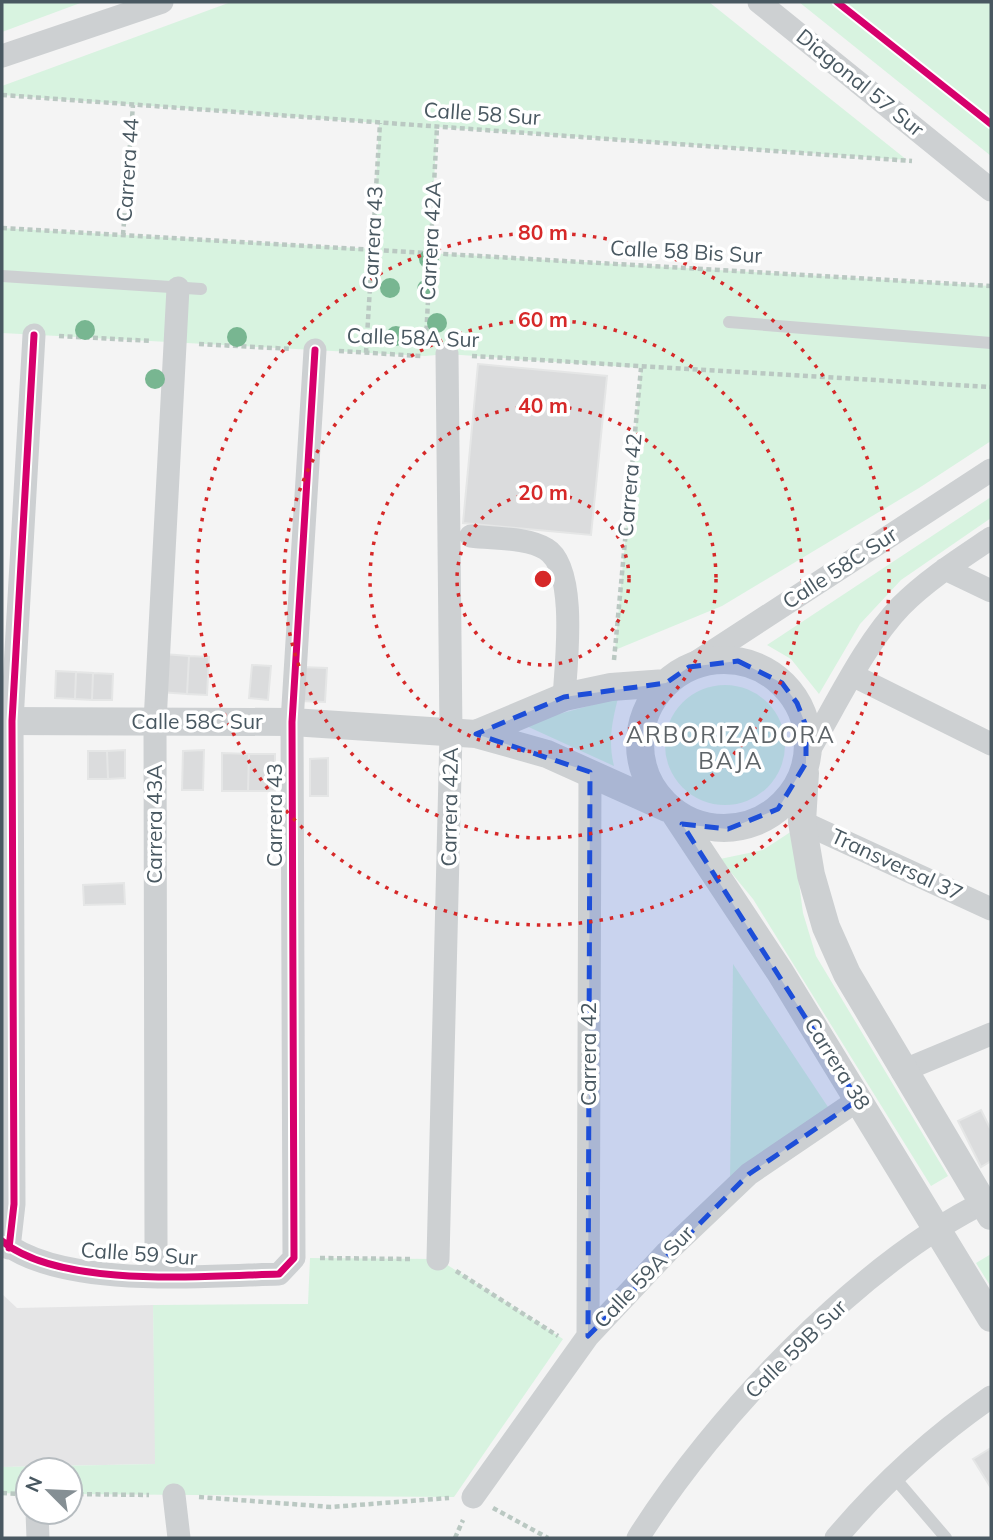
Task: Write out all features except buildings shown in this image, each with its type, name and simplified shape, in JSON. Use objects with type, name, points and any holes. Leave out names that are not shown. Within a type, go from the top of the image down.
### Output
[{"type":"street","points":[[2,56],[162,2]]},
{"type":"street","name":"Diagonal 57 Sur","points":[[759,2],[991,190]]},
{"type":"street","name":"Carrera 43A","points":[[153,1277],[156,1245],[155,722],[178,288]]},
{"type":"street","points":[[6,1245],[14,1204],[7,721],[34,335]]},
{"type":"street","name":"Carrera 43","points":[[279,1274],[294,1258],[292,722],[315,350]]},
{"type":"street","name":"Carrera 42A","points":[[436,355],[464,734],[438,1259]]},
{"type":"street","name":"Calle 58C Sur","points":[[464,734],[564,697],[677,675],[991,470]]},
{"type":"street","points":[[471,536],[544,548],[555,559],[569,607],[564,697]]},
{"type":"street","points":[[989,1206],[902,1071],[847,974],[826,927],[811,875],[802,822],[807,757],[806,726],[797,703],[782,682],[762,668],[738,661],[713,660],[677,675],[649,705],[640,732],[640,760],[650,786],[672,811],[701,826],[728,829],[754,823],[778,809],[795,789],[807,757],[882,629],[899,608],[945,569],[991,538]]},
{"type":"street","points":[[945,569],[991,591]]},
{"type":"street","points":[[854,676],[991,744]]},
{"type":"street","name":"Calle 58C Sur","points":[[7,721],[292,722],[464,734],[547,754],[672,811]]},
{"type":"street","name":"Carrera 42","points":[[588,1336],[590,772]]},
{"type":"street","name":"Carrera 38","points":[[672,811],[780,972],[991,1318]]},
{"type":"street","name":"Transversal 37","points":[[802,822],[991,909]]},
{"type":"street","points":[[902,1071],[991,1034]]},
{"type":"street","name":"Calle 59A Sur","points":[[473,1497],[588,1336],[667,1252],[749,1174],[859,1100]]},
{"type":"street","name":"Calle 59B Sur","points":[[638,1538],[692,1462],[741,1402],[854,1293],[939,1229],[989,1206]]},
{"type":"street","name":"Calle 59 Sur","points":[[6,1245],[51,1264],[87,1271],[153,1277],[279,1274]]},
{"type":"street","points":[[839,1537],[893,1476],[936,1438],[991,1397]]},
{"type":"street","points":[[174,1495],[179,1538]]},
{"type":"lane","points":[[2,276],[201,289]]},
{"type":"lane","points":[[729,322],[991,343]]},
{"type":"lane","points":[[893,1476],[946,1538]]},
{"type":"path","points":[[84,1494],[174,1495],[331,1507],[473,1497],[548,1538]]},
{"type":"highlighted area","points":[[738,661],[782,683],[797,703],[806,726],[806,763],[778,809],[728,829],[682,824],[858,1100],[749,1174],[588,1336],[590,772],[476,734],[564,697],[666,683],[689,667]]},
{"type":"shaded area","points":[[2,1294],[17,1308],[153,1305],[156,1464],[84,1465],[84,1456],[14,1456],[14,1467],[2,1467]]},
{"type":"green space","points":[[2,2],[83,2],[2,32]]},
{"type":"green space","points":[[231,2],[709,2],[907,160],[437,127],[430,253],[991,286],[991,441],[919,488],[722,606],[615,650],[641,368],[447,354],[425,356],[2,333],[2,228],[373,249],[379,123],[2,95],[2,86]]},
{"type":"green space","points":[[799,2],[991,2],[991,156]]},
{"type":"green space","points":[[991,497],[991,518],[901,580],[860,624],[819,694],[791,659],[767,645]]},
{"type":"green space","points":[[725,685],[748,690],[767,703],[780,722],[785,745],[780,768],[767,787],[748,800],[725,805],[702,800],[683,787],[670,768],[665,745],[670,722],[683,703],[702,690]]},
{"type":"green space","points":[[618,698],[611,732],[614,766],[522,724]]},
{"type":"green space","points":[[792,831],[803,913],[816,956],[948,1176],[931,1186],[753,899],[720,859],[763,850]]},
{"type":"green space","points":[[733,964],[828,1107],[730,1181]]},
{"type":"green space","points":[[991,1254],[991,1287],[976,1263]]},
{"type":"green space","points":[[310,1258],[438,1259],[563,1339],[454,1497],[84,1494],[84,1465],[155,1464],[153,1305],[308,1304]]},
{"type":"green space","points":[[2,1467],[14,1467],[14,1493],[2,1493]]},
{"type":"cycle path","points":[[837,2],[991,124]]},
{"type":"cycle path","points":[[9,1248],[14,1204],[12,721],[34,335]]},
{"type":"cycle path","points":[[2,1241],[28,1256],[60,1267],[135,1276],[279,1274],[294,1258],[292,722],[315,350]]},
{"type":"district","name":"ARBORIZADORA BAJA","points":[[731,748]]}]
